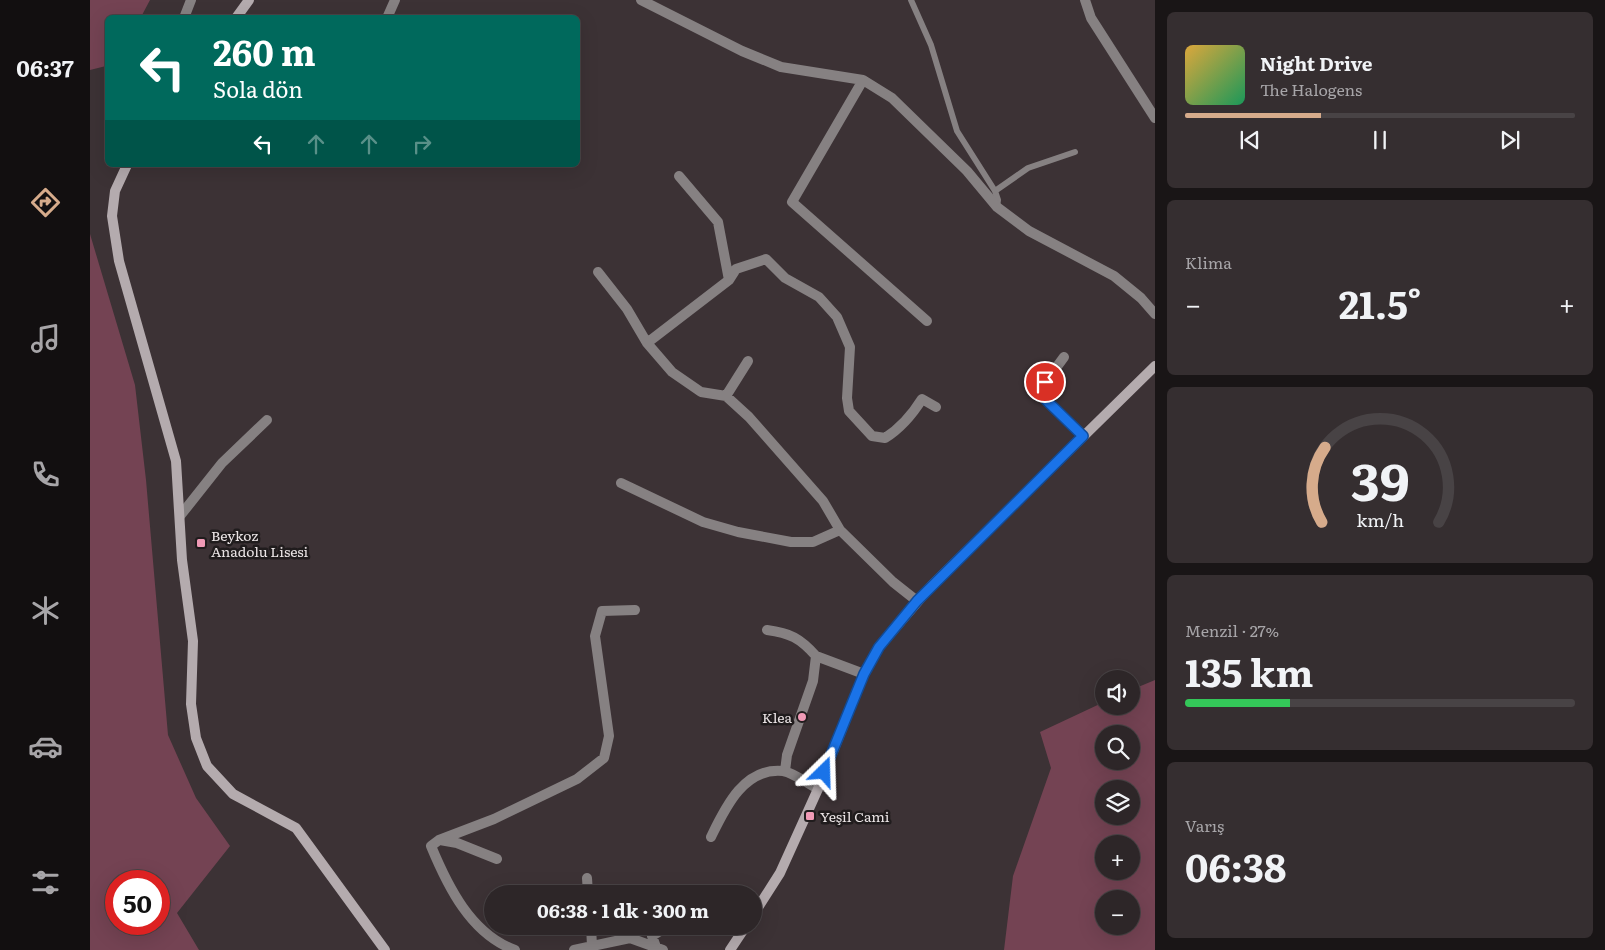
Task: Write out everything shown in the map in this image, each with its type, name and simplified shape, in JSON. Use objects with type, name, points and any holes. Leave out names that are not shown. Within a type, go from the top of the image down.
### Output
[{"type":"street","points":[[185,15],[191,0]]},
{"type":"street","points":[[238,15],[249,0]]},
{"type":"street","points":[[388,15],[395,0]]},
{"type":"street","points":[[641,0],[742,51],[781,67],[863,80],[892,98],[905,110],[967,171],[996,207],[1029,231],[1114,276],[1141,298],[1155,314]]},
{"type":"street","points":[[1085,0],[1091,18],[1155,118]]},
{"type":"street","points":[[863,80],[792,202],[927,321]]},
{"type":"street","points":[[126,167],[115,192],[112,216],[118,252],[176,461],[193,641],[191,704],[196,738],[207,766],[233,794],[296,828],[385,950]]},
{"type":"street","points":[[679,176],[718,222],[729,280]]},
{"type":"street","points":[[647,343],[729,280],[736,270],[766,260],[785,278],[820,297],[840,322],[850,347],[847,398],[849,411],[872,436],[885,438],[896,431],[912,415],[922,399],[936,407]]},
{"type":"street","points":[[598,272],[626,309],[647,343],[672,372],[701,392],[726,396],[749,417],[823,500],[840,530],[893,582],[917,601]]},
{"type":"street","points":[[1064,357],[1045,382],[1046,400],[1083,436]]},
{"type":"street","points":[[726,396],[748,361]]},
{"type":"street","points":[[762,901],[780,873],[818,789],[864,674],[879,647],[917,601],[1155,366]]},
{"type":"street","points":[[180,516],[222,463],[267,420]]},
{"type":"street","points":[[621,483],[704,522],[747,534],[790,542],[812,542],[840,530]]},
{"type":"street","points":[[515,950],[505,946],[467,914],[447,884],[432,846],[439,840],[494,818],[577,779],[604,758],[609,736],[595,636],[602,611],[634,610]]},
{"type":"street","points":[[767,630],[787,633],[808,647],[816,656],[864,674]]},
{"type":"street","points":[[785,771],[787,755],[813,681],[816,656]]},
{"type":"street","points":[[711,837],[723,812],[743,784],[766,773],[785,771],[818,789]]},
{"type":"street","points":[[439,840],[457,842],[497,859]]},
{"type":"street","points":[[587,878],[587,885]]},
{"type":"street","points":[[591,935],[592,946]]},
{"type":"street","points":[[654,935],[652,936],[659,949]]},
{"type":"street","points":[[733,949],[741,935]]},
{"type":"street","points":[[574,950],[630,938],[659,949]]},
{"type":"lane","points":[[911,0],[931,45],[957,131],[995,191],[998,200],[996,207]]},
{"type":"lane","points":[[995,191],[1028,168],[1075,152]]},
{"type":"shaded area","points":[[90,0],[150,0],[142,15],[105,15],[105,66],[90,70]]},
{"type":"shaded area","points":[[90,234],[135,385],[146,480],[168,735],[196,798],[230,846],[177,913],[199,950],[90,950]]},
{"type":"shaded area","points":[[1155,680],[1155,950],[1004,950],[1013,876],[1051,768],[1040,732],[1095,706],[1095,715],[1140,715],[1140,686]]},
{"type":"place","name":"Beykoz Anadolu Lisesi","points":[[201,543]]},
{"type":"place","name":"Klea","points":[[802,717]]},
{"type":"place","name":"Yeşil Cami","points":[[810,816]]},
{"type":"route","points":[[824,772],[864,674],[879,647],[917,601],[1083,436],[1046,400],[1045,382]]}]
